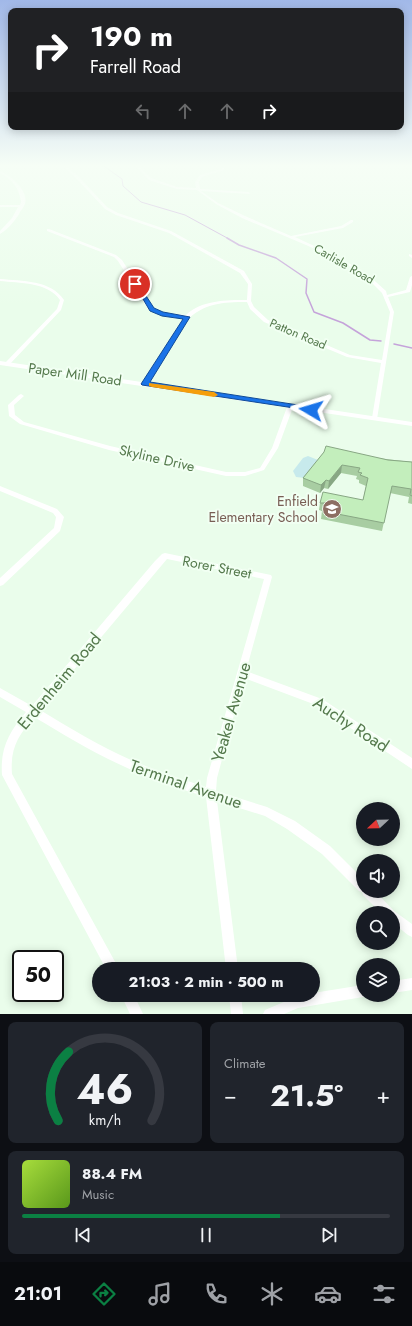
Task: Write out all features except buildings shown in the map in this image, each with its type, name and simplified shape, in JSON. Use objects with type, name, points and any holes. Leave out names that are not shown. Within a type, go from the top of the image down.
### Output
[{"type":"main road","name":"Paper Mill Road","points":[[4,364],[412,424]]},
{"type":"street","points":[[0,233],[14,220],[19,211]]},
{"type":"street","points":[[113,211],[122,216],[164,229],[237,269],[249,282],[251,290],[249,301],[212,303],[197,309],[187,317],[145,384]]},
{"type":"street","name":"Carlisle Road","points":[[233,211],[260,224],[293,236],[364,274],[378,284],[388,296],[392,312],[375,418]]},
{"type":"street","points":[[293,236],[342,227],[352,221]]},
{"type":"street","points":[[48,230],[115,256],[120,260],[152,310],[162,314],[187,317]]},
{"type":"street","points":[[388,296],[408,291],[412,277]]},
{"type":"street","points":[[0,280],[47,287],[58,292],[62,300],[59,309],[4,364]]},
{"type":"street","name":"Patton Road","points":[[249,301],[256,313],[271,324],[349,356],[384,362]]},
{"type":"street","name":"Skyline Drive","points":[[21,396],[11,405],[12,416],[22,423],[109,448],[226,474],[245,474],[262,469],[275,448],[290,407]]},
{"type":"street","points":[[0,488],[55,511],[60,518],[58,528],[0,583]]},
{"type":"street","name":"Rorer Street","points":[[165,556],[268,577]]},
{"type":"street","name":"Erdenheim Road","points":[[109,962],[7,775],[6,762],[10,743],[18,729],[165,556]]},
{"type":"street","name":"Yeakel Avenue","points":[[231,962],[211,793],[212,778],[268,577]]},
{"type":"street","name":"Auchy Road","points":[[242,673],[300,693],[324,704],[412,764]]},
{"type":"street","name":"Terminal Avenue","points":[[0,692],[89,744],[126,763],[159,777],[267,812],[291,825],[326,850],[356,880]]},
{"type":"street","points":[[374,898],[382,906]]},
{"type":"street","points":[[400,922],[412,931]]},
{"type":"street","points":[[400,986],[412,984]]},
{"type":"street","points":[[269,1014],[298,1002],[356,992]]},
{"type":"street","points":[[131,1002],[137,1014]]},
{"type":"street","points":[[235,1002],[237,1014]]},
{"type":"shaded area","points":[[308,456],[318,460],[305,478],[296,477],[293,471],[303,458]]},
{"type":"waterway","points":[[173,211],[185,215],[229,239]]},
{"type":"waterway","points":[[227,238],[239,245],[276,258],[307,279],[306,293],[314,312],[343,323],[370,340],[381,341]]},
{"type":"waterway","points":[[394,344],[412,348]]},
{"type":"slow traffic","points":[[152,385],[214,395]]},
{"type":"place","name":"Enfield Elementary School","points":[[332,509]]},
{"type":"route","points":[[135,284],[152,310],[162,314],[187,317],[145,384],[311,410]]}]
